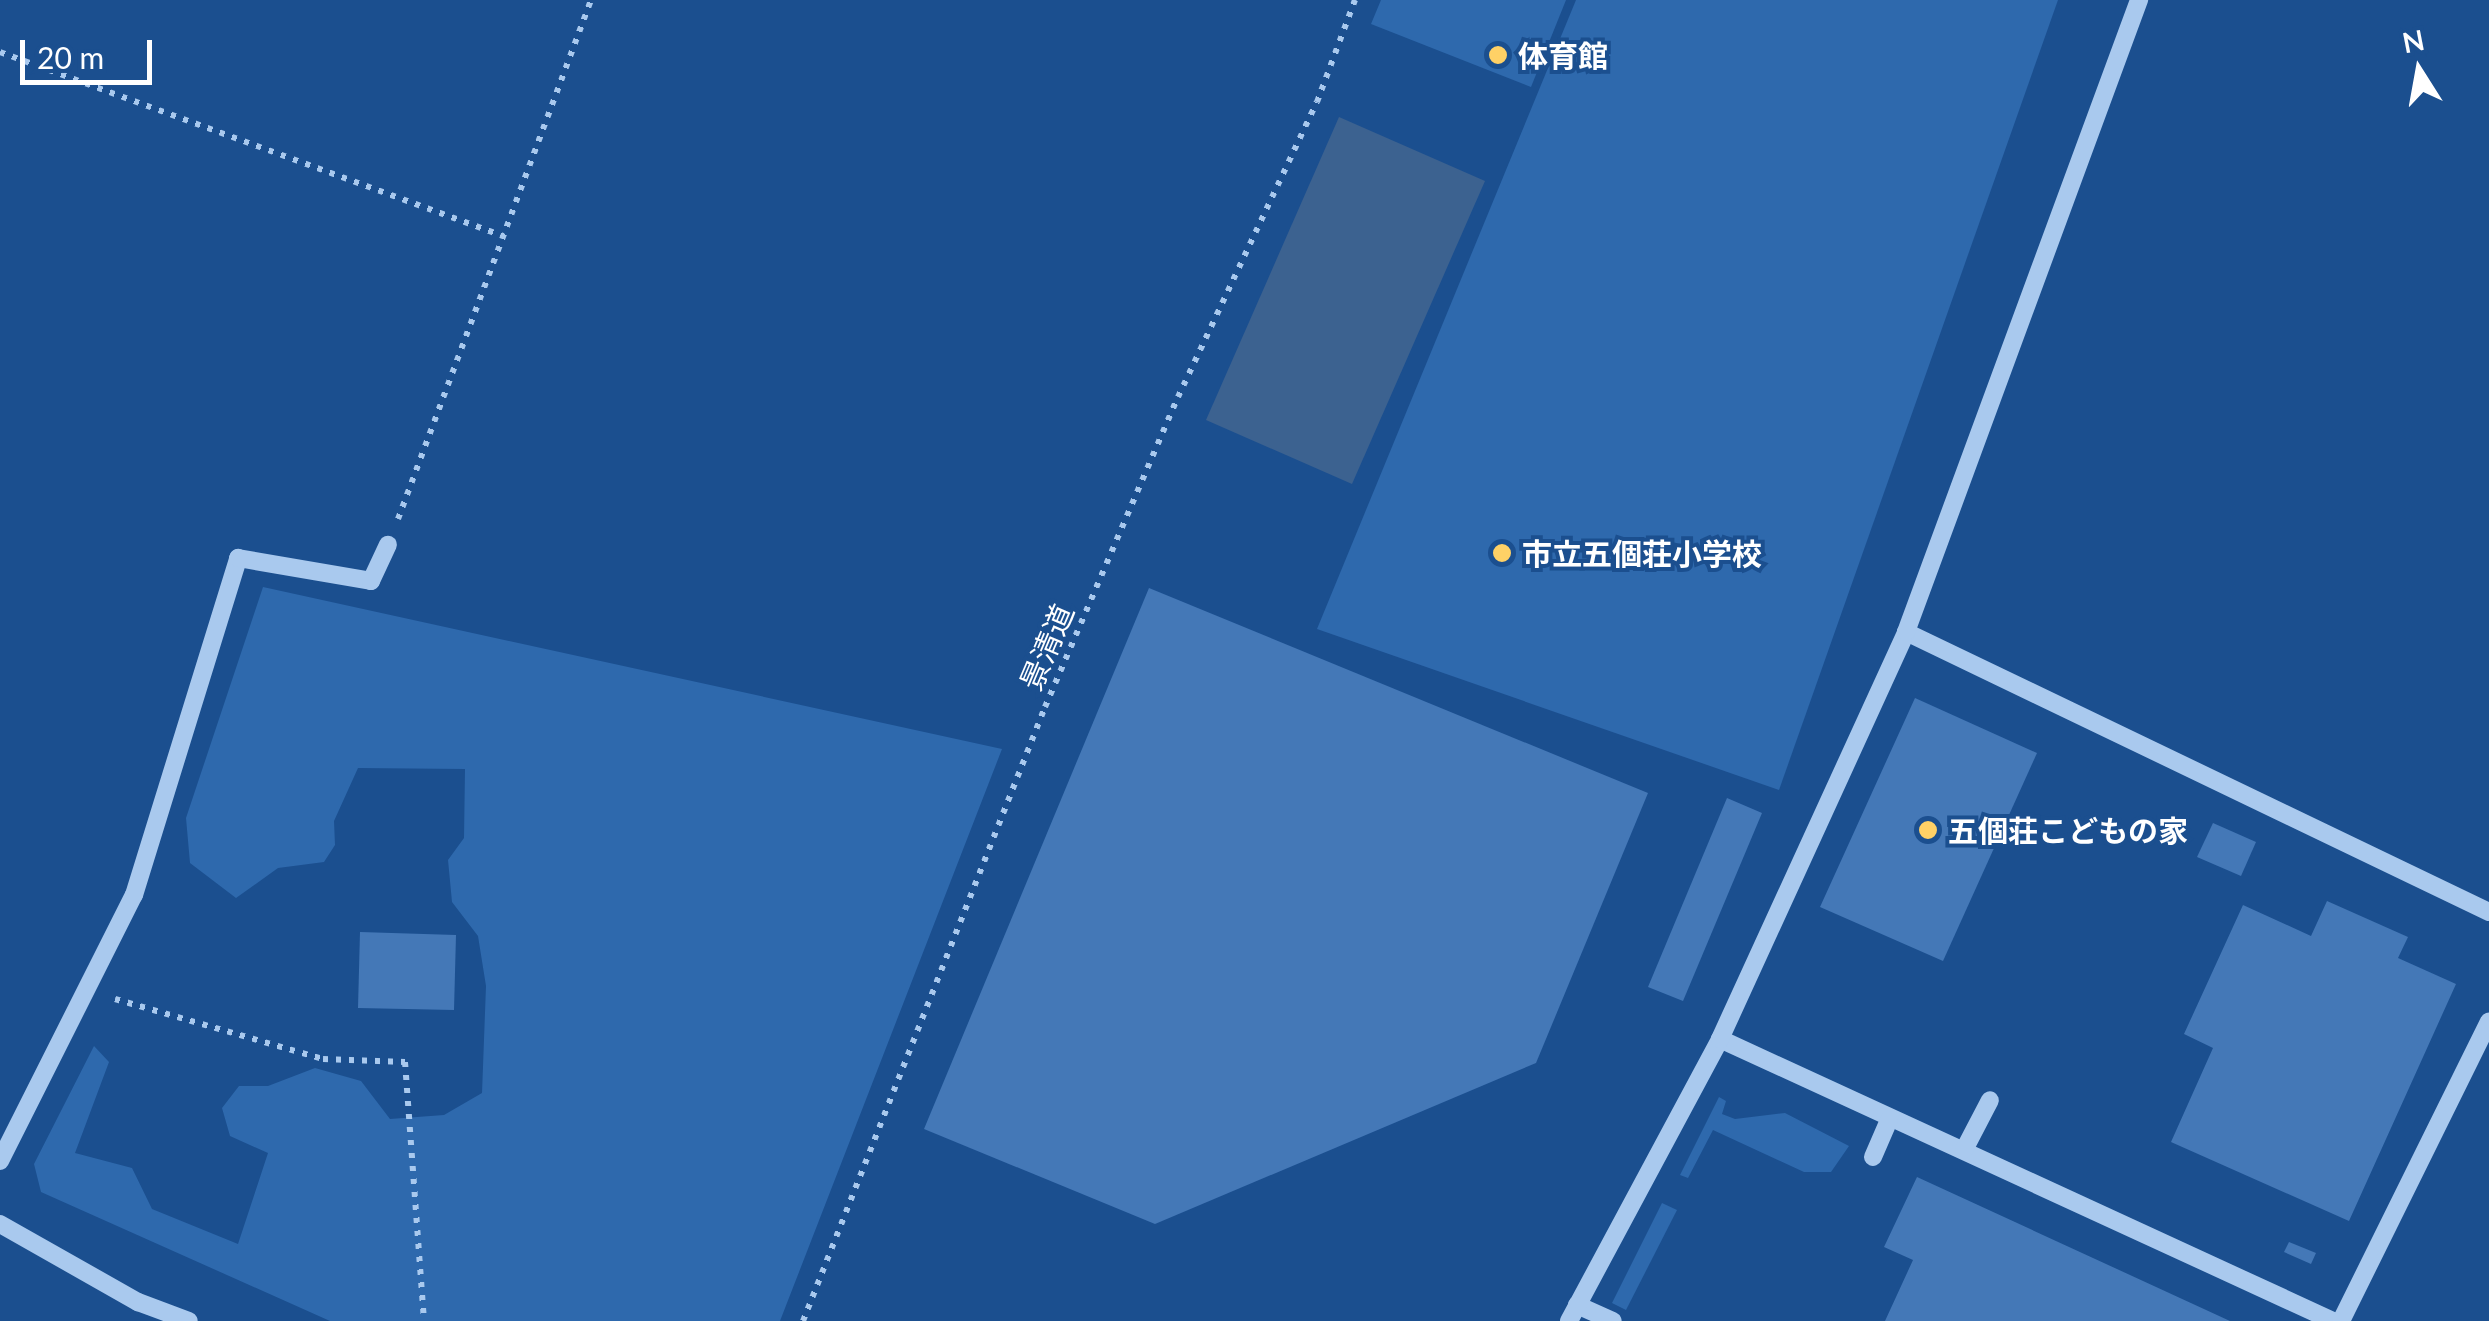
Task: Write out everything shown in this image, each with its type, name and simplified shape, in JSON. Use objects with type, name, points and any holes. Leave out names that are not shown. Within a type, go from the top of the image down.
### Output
[{"type":"street","points":[[1613,1321],[1573,1313],[1720,1039],[1906,632],[2139,0]]},
{"type":"street","points":[[0,1162],[134,895],[238,558],[371,581],[388,545]]},
{"type":"street","points":[[1906,632],[2489,912]]},
{"type":"street","points":[[2341,1321],[2489,1022]]},
{"type":"street","points":[[1720,1039],[2333,1321]]},
{"type":"street","points":[[1964,1150],[1990,1100]]},
{"type":"street","points":[[1873,1158],[1889,1120]]},
{"type":"street","points":[[0,1224],[138,1302],[189,1321]]},
{"type":"path","points":[[388,545],[591,0]]},
{"type":"path","name":"景清道","points":[[803,1321],[1045,707],[1178,397],[1317,102],[1355,0]]},
{"type":"path","points":[[0,52],[503,236]]},
{"type":"path","points":[[86,990],[323,1059],[405,1062],[424,1321]]},
{"type":"shaded area","name":"体育館","points":[[1381,0],[1566,0],[1531,87],[1371,24]]},
{"type":"shaded area","points":[[1576,0],[2058,0],[1779,790],[1317,629]]},
{"type":"shaded area","points":[[1339,117],[1485,181],[1352,484],[1206,420]]},
{"type":"shaded area","points":[[263,587],[1002,749],[780,1321],[330,1321],[41,1192],[34,1164],[94,1046],[109,1062],[75,1153],[132,1168],[152,1209],[238,1244],[268,1153],[230,1136],[222,1108],[239,1086],[268,1086],[315,1068],[361,1081],[390,1119],[444,1115],[482,1093],[486,986],[478,936],[452,902],[448,860],[464,838],[465,769],[358,768],[334,821],[335,845],[324,862],[278,868],[236,898],[190,863],[186,818]]},
{"type":"shaded area","points":[[1719,1097],[1726,1101],[1722,1114],[1735,1119],[1785,1113],[1849,1146],[1831,1172],[1804,1172],[1713,1130],[1688,1178],[1680,1175]]},
{"type":"shaded area","points":[[1662,1203],[1677,1210],[1626,1310],[1612,1303]]},
{"type":"building","points":[[1149,588],[1648,793],[1536,1063],[1155,1224],[924,1129]]},
{"type":"building","name":"五個荘こどもの家","points":[[1915,698],[2037,753],[1943,961],[1820,907]]},
{"type":"building","points":[[1727,798],[1762,813],[1683,1001],[1648,987]]},
{"type":"building","points":[[2213,823],[2256,842],[2241,876],[2197,857]]},
{"type":"building","points":[[2327,901],[2408,937],[2398,958],[2456,984],[2349,1221],[2171,1142],[2213,1048],[2184,1034],[2243,905],[2311,936]]},
{"type":"building","points":[[360,932],[456,935],[454,1010],[358,1008]]},
{"type":"building","points":[[1917,1177],[2230,1321],[1885,1321],[1913,1260],[1884,1247]]},
{"type":"building","points":[[2289,1242],[2316,1253],[2311,1264],[2284,1252]]},
{"type":"place","name":"体育館","points":[[1498,55]]},
{"type":"place","name":"市立五個荘小学校","points":[[1502,553]]},
{"type":"place","name":"五個荘こどもの家","points":[[1928,830]]}]
